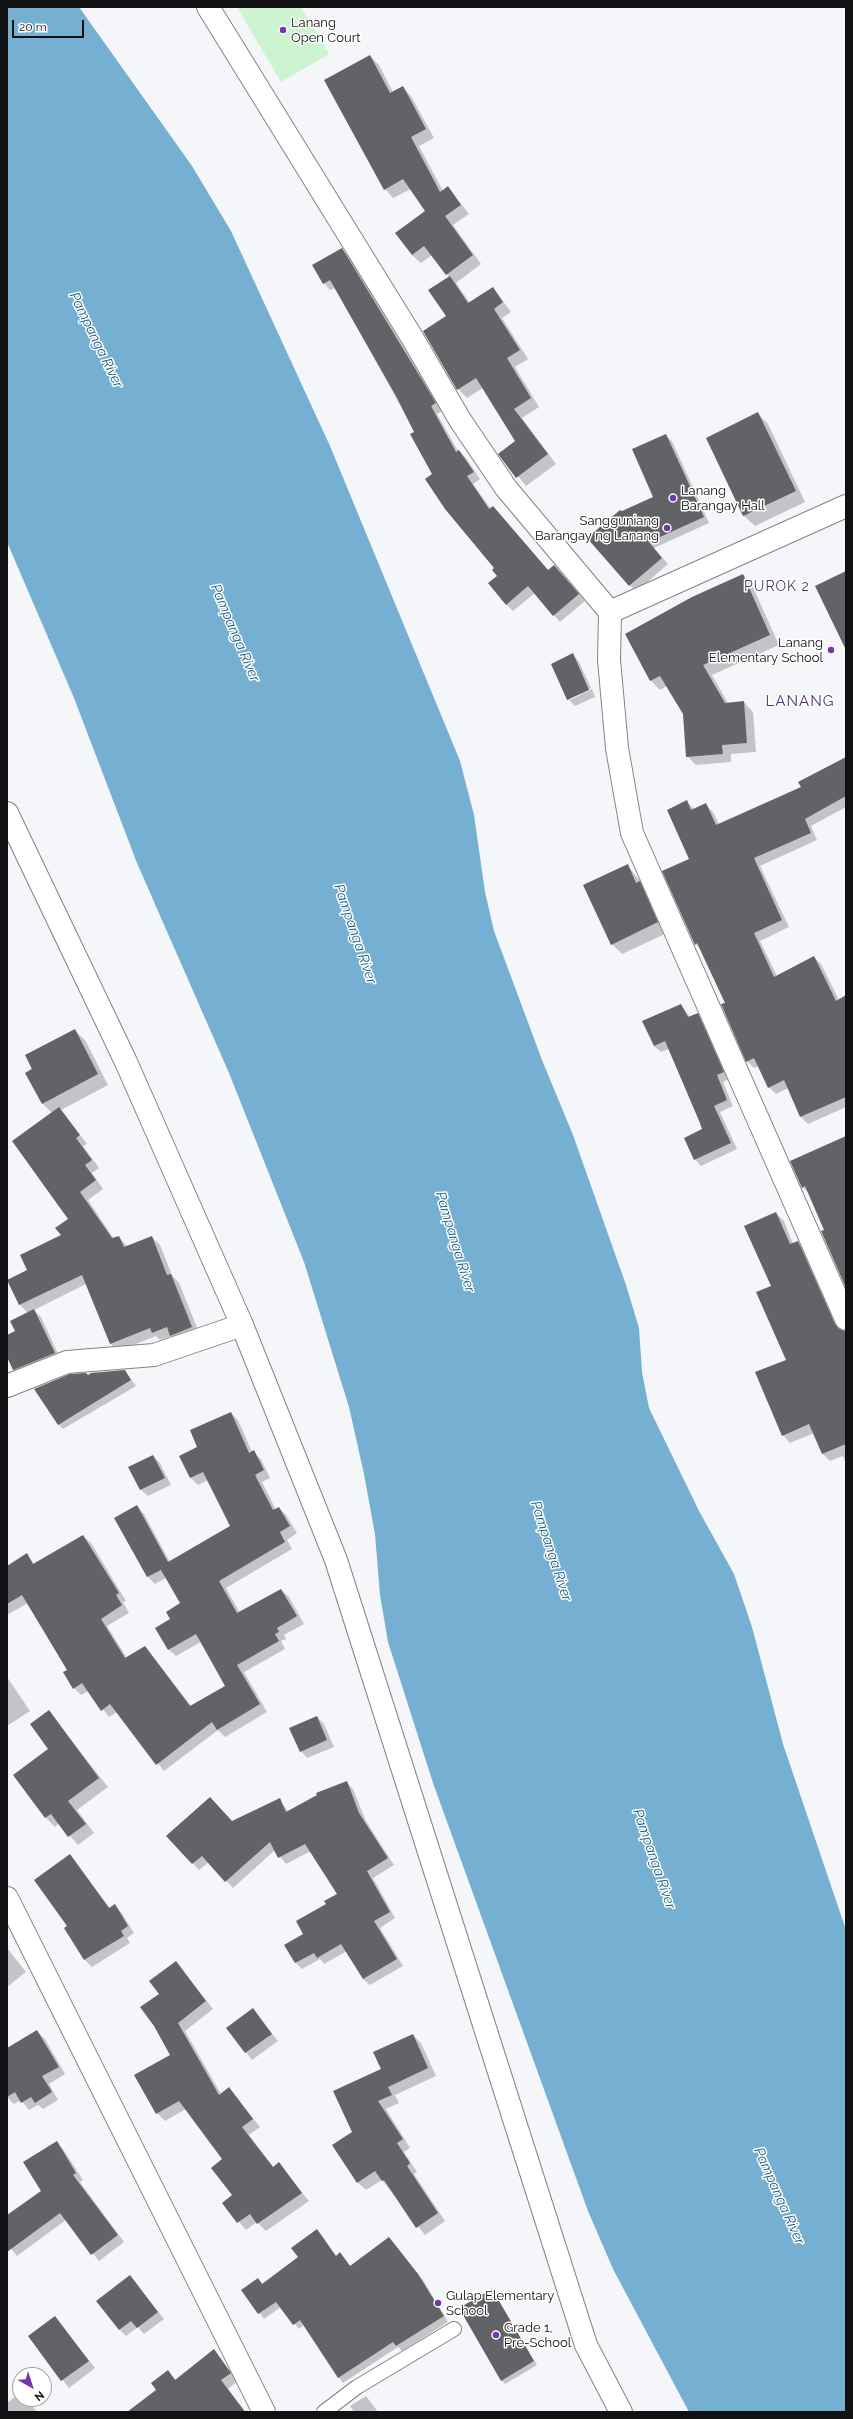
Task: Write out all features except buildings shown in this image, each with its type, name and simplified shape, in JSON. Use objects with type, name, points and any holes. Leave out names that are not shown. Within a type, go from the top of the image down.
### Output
[{"type":"street","points":[[208,7],[413,339],[460,420],[506,488],[610,612],[609,660],[617,748],[632,833],[846,1319]]},
{"type":"street","points":[[610,612],[846,506]]},
{"type":"street","points":[[7,813],[126,1062],[242,1325],[336,1560],[586,2345],[622,2412]]},
{"type":"street","points":[[7,1386],[67,1362],[154,1355],[242,1325]]},
{"type":"street","points":[[7,1898],[264,2412]]},
{"type":"lane","points":[[324,2412],[357,2387],[454,2329]]},
{"type":"green space","name":"Lanang Open Court","points":[[237,7],[301,7],[329,54],[281,82]]},
{"type":"water","name":"Pampanga River","points":[[7,7],[79,7],[192,166],[231,231],[330,446],[460,761],[474,815],[485,892],[494,931],[542,1060],[573,1135],[626,1285],[639,1328],[642,1372],[649,1408],[699,1511],[734,1574],[752,1627],[783,1744],[846,1930],[846,2412],[689,2412],[613,2269],[588,2211],[433,1783],[388,1642],[380,1595],[375,1534],[364,1474],[349,1407],[304,1262],[229,1073],[137,863],[74,698],[7,542]]},
{"type":"place","name":"Lanang Open Court","points":[[283,30]]},
{"type":"place","name":"Lanang Barangay Hall","points":[[673,498]]},
{"type":"place","name":"Sangguniang Barangay ng Lanang","points":[[667,528]]},
{"type":"place","name":"Lanang Elementary School","points":[[831,650]]},
{"type":"place","name":"Gulap Elementary School","points":[[438,2303]]},
{"type":"place","name":"Grade 1, Pre-School","points":[[496,2335]]},
{"type":"district","name":"PUROK 2","points":[[777,587]]},
{"type":"district","name":"LANANG","points":[[800,701]]}]
